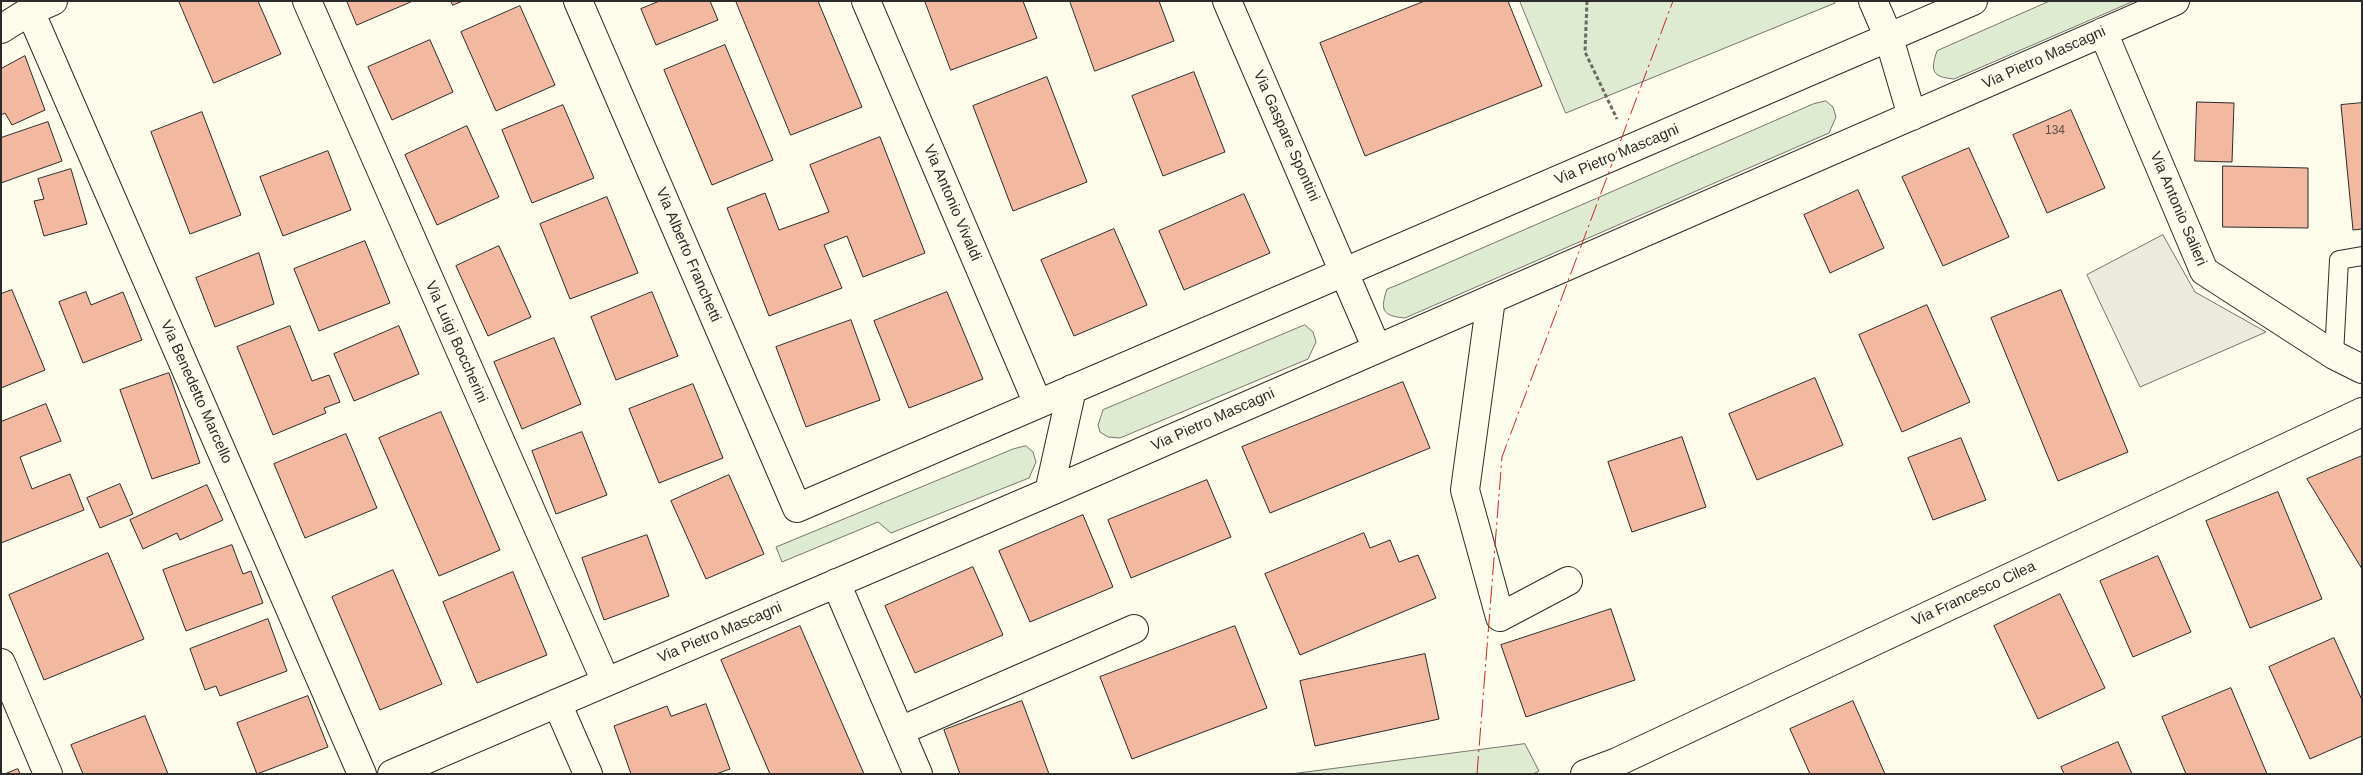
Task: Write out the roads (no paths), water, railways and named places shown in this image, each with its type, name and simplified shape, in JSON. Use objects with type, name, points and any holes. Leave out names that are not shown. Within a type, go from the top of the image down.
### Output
[{"type":"street","name":"Via Luigi Boccherini","points":[[306,1],[606,682]]},
{"type":"street","name":"Via Alberto Franchetti","points":[[578,1],[797,508]]},
{"type":"street","name":"Via Antonio Vivaldi","points":[[866,1],[1038,404]]},
{"type":"street","name":"Via Gaspare Spontini","points":[[1227,1],[1345,272]]},
{"type":"street","points":[[1872,1],[1889,38],[1912,116]]},
{"type":"street","name":"Via Pietro Mascagni","points":[[797,508],[1973,1]]},
{"type":"street","name":"Via Pietro Mascagni","points":[[392,774],[1049,492],[2175,1]]},
{"type":"street","points":[[1,29],[41,6]]},
{"type":"street","name":"Via Benedetto Marcello","points":[[41,6],[362,774]]},
{"type":"street","name":"Via Antonio Salieri","points":[[2103,32],[2204,271],[2334,355],[2362,369]]},
{"type":"street","points":[[1345,272],[1377,349]]},
{"type":"street","points":[[1491,299],[1464,490],[1500,617],[1568,581]]},
{"type":"street","points":[[1049,492],[1072,389]]},
{"type":"street","name":"Via Francesco Cilea","points":[[1585,774],[1620,768],[2362,412]]},
{"type":"street","points":[[836,583],[918,774]]},
{"type":"street","points":[[900,731],[1134,629]]},
{"type":"street","points":[[1,663],[48,774]]},
{"type":"street","points":[[558,703],[588,774]]},
{"type":"lane","points":[[2334,355],[2339,260],[2362,256]]}]
